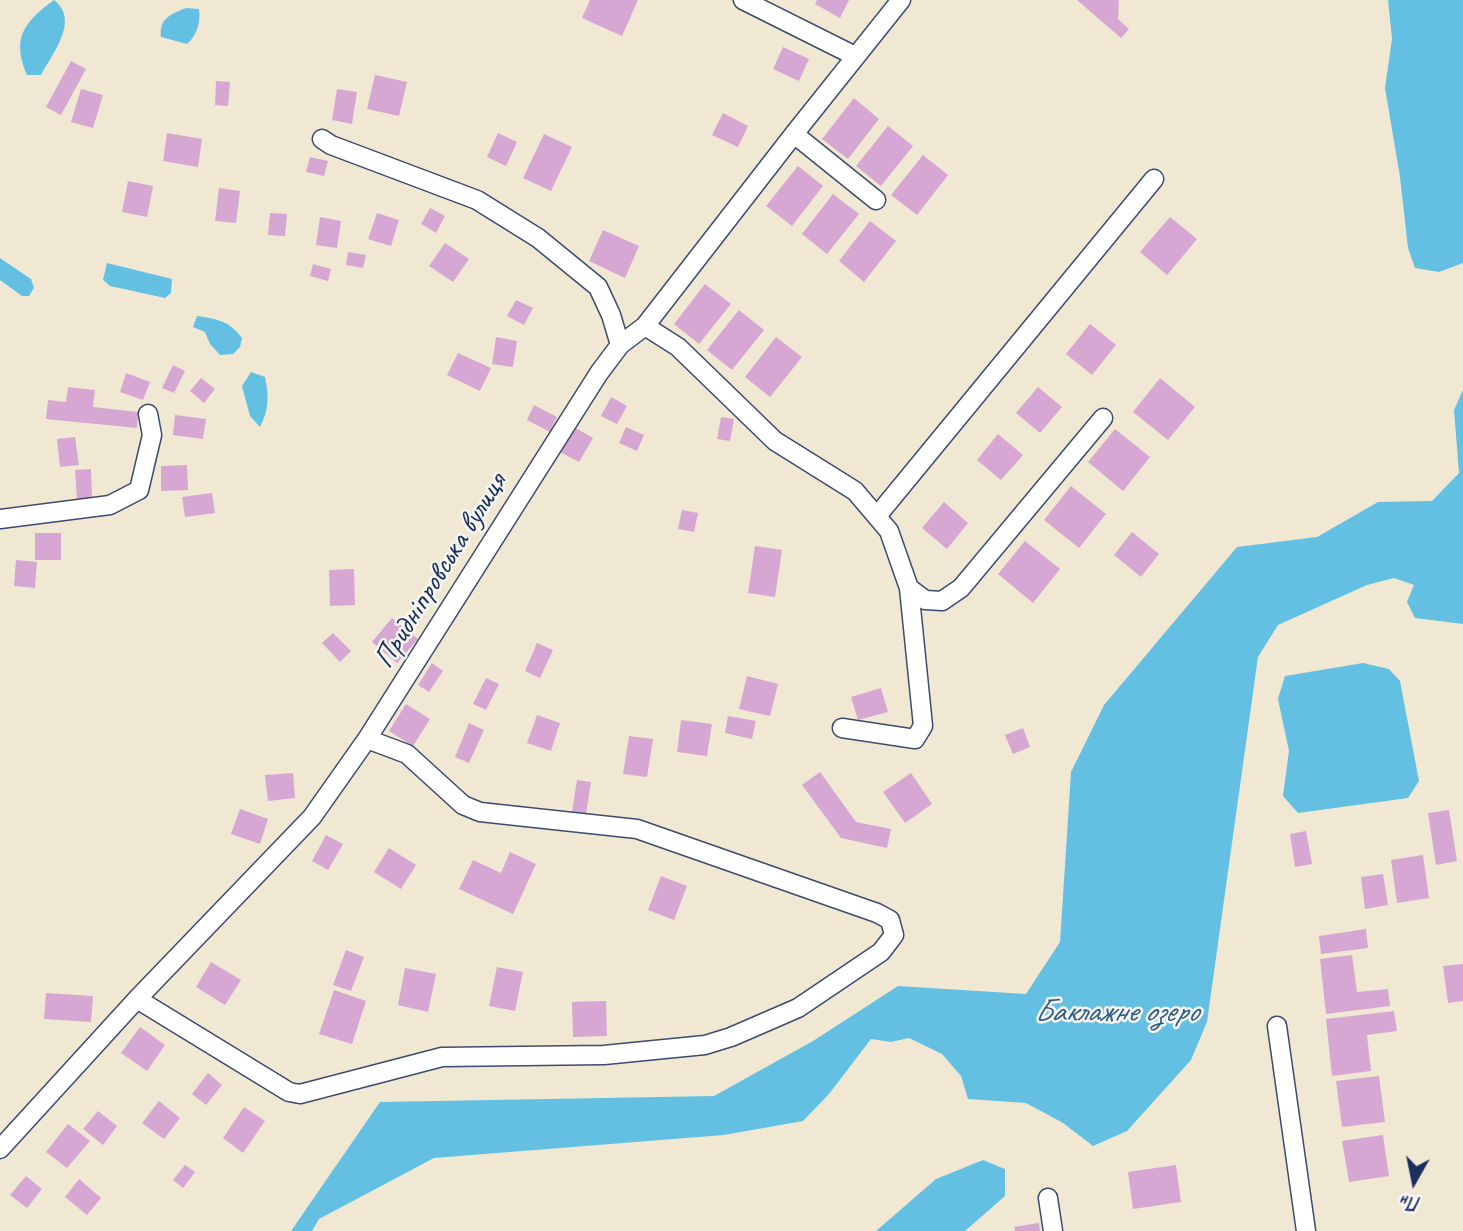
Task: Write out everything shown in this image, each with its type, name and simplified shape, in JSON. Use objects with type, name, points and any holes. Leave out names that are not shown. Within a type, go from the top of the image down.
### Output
[{"type":"street","points":[[743,0],[855,56]]},
{"type":"street","name":"Придніпровська вулиця","points":[[0,1149],[137,999],[312,817],[367,739],[620,345],[645,326],[901,0]]},
{"type":"street","points":[[794,134],[876,200]]},
{"type":"street","points":[[322,139],[331,145],[477,200],[538,238],[598,287],[611,315],[620,345]]},
{"type":"street","points":[[877,516],[1154,179]]},
{"type":"street","points":[[645,326],[678,347],[775,441],[855,491],[889,531],[909,587],[923,726],[915,739],[842,728]]},
{"type":"street","points":[[0,519],[110,505],[139,490],[152,435],[148,414]]},
{"type":"street","points":[[909,587],[925,600],[942,601],[961,588],[1103,418]]},
{"type":"street","points":[[137,999],[289,1092],[300,1094],[442,1057],[604,1055],[705,1045],[731,1037],[798,1008],[881,952],[894,936],[890,920],[877,913],[638,829],[480,812],[463,805],[407,754],[367,739]]},
{"type":"street","points":[[1277,1026],[1306,1231]]},
{"type":"street","points":[[1048,1198],[1053,1231]]},
{"type":"water","points":[[54,0],[65,17],[62,37],[41,75],[27,75],[20,51],[23,32],[35,16]]},
{"type":"water","points":[[1388,0],[1463,0],[1463,263],[1439,272],[1415,268],[1408,248],[1400,177],[1385,88],[1392,39]]},
{"type":"water","points":[[186,8],[199,9],[198,28],[187,44],[161,37],[164,21]]},
{"type":"water","points":[[0,258],[31,279],[34,288],[29,296],[22,296],[0,280]]},
{"type":"water","points":[[107,263],[172,279],[171,293],[165,298],[110,286],[103,280]]},
{"type":"water","points":[[197,316],[228,324],[242,338],[240,347],[233,354],[220,355],[210,344],[205,332],[193,327]]},
{"type":"water","points":[[251,372],[265,377],[267,409],[260,427],[250,416],[242,386]]},
{"type":"water","name":"Баклажне озеро","points":[[1463,390],[1463,624],[1415,618],[1407,602],[1414,585],[1394,578],[1367,585],[1278,625],[1258,657],[1207,1022],[1191,1060],[1127,1131],[1093,1146],[1063,1123],[1026,1103],[968,1099],[961,1076],[942,1054],[909,1038],[891,1042],[871,1039],[829,1094],[803,1121],[724,1135],[434,1158],[319,1219],[312,1231],[291,1231],[380,1102],[714,1096],[813,1041],[898,986],[1026,994],[1060,942],[1071,772],[1104,705],[1237,547],[1317,537],[1378,502],[1432,501],[1459,473],[1454,410]]},
{"type":"water","points":[[1363,663],[1389,669],[1400,681],[1419,781],[1408,798],[1298,813],[1283,796],[1289,751],[1278,699],[1285,676]]},
{"type":"water","points":[[983,1160],[1005,1169],[1005,1196],[965,1231],[876,1231],[936,1179]]},
{"type":"building","points":[[590,0],[638,0],[622,36],[582,18]]},
{"type":"building","points":[[817,0],[849,0],[840,18],[815,4]]},
{"type":"building","points":[[1077,0],[1119,0],[1118,19],[1129,29],[1121,38]]},
{"type":"building","points":[[783,47],[809,59],[799,81],[773,69]]},
{"type":"building","points":[[71,61],[86,69],[61,115],[46,107]]},
{"type":"building","points":[[375,75],[407,82],[399,116],[367,109]]},
{"type":"building","points":[[216,81],[230,82],[228,106],[215,105]]},
{"type":"building","points":[[81,89],[103,95],[93,128],[71,122]]},
{"type":"building","points":[[337,89],[357,92],[352,124],[332,120]]},
{"type":"building","points":[[854,98],[879,119],[848,159],[822,139]]},
{"type":"building","points":[[723,113],[748,126],[738,147],[712,135]]},
{"type":"building","points":[[888,126],[913,146],[881,186],[856,166]]},
{"type":"building","points":[[167,133],[202,139],[198,167],[163,161]]},
{"type":"building","points":[[498,133],[517,142],[506,166],[487,157]]},
{"type":"building","points":[[544,134],[572,147],[551,191],[523,178]]},
{"type":"building","points":[[923,155],[948,175],[917,215],[891,195]]},
{"type":"building","points":[[310,157],[328,161],[324,176],[306,172]]},
{"type":"building","points":[[798,166],[823,186],[792,226],[766,206]]},
{"type":"building","points":[[128,181],[153,186],[147,217],[122,212]]},
{"type":"building","points":[[219,188],[240,191],[236,223],[215,221]]},
{"type":"building","points":[[833,194],[859,214],[827,254],[802,234]]},
{"type":"building","points":[[430,208],[445,216],[436,233],[421,224]]},
{"type":"building","points":[[270,213],[287,214],[285,236],[268,235]]},
{"type":"building","points":[[377,213],[399,220],[391,246],[368,239]]},
{"type":"building","points":[[320,217],[341,221],[337,248],[316,245]]},
{"type":"building","points":[[1170,217],[1197,239],[1167,275],[1140,252]]},
{"type":"building","points":[[870,221],[896,241],[864,282],[839,261]]},
{"type":"building","points":[[603,230],[639,246],[625,278],[589,261]]},
{"type":"building","points":[[445,243],[469,259],[453,282],[429,266]]},
{"type":"building","points":[[348,252],[366,255],[363,268],[346,265]]},
{"type":"building","points":[[313,264],[331,269],[328,281],[310,276]]},
{"type":"building","points":[[705,284],[731,304],[699,344],[674,324]]},
{"type":"building","points":[[516,300],[533,308],[524,325],[507,316]]},
{"type":"building","points":[[739,310],[764,330],[732,370],[707,350]]},
{"type":"building","points":[[1090,324],[1116,345],[1092,375],[1066,354]]},
{"type":"building","points":[[496,337],[517,341],[513,367],[492,364]]},
{"type":"building","points":[[776,337],[802,357],[770,397],[745,377]]},
{"type":"building","points":[[458,353],[491,368],[480,391],[447,375]]},
{"type":"building","points":[[173,365],[185,371],[174,393],[162,388]]},
{"type":"building","points":[[126,373],[150,382],[143,400],[120,392]]},
{"type":"building","points":[[201,378],[215,389],[204,403],[190,391]]},
{"type":"building","points":[[1160,378],[1195,407],[1168,440],[1133,412]]},
{"type":"building","points":[[68,387],[95,390],[93,407],[138,412],[137,428],[46,419],[48,400],[66,402]]},
{"type":"building","points":[[1038,387],[1062,407],[1040,433],[1016,413]]},
{"type":"building","points":[[611,397],[627,406],[617,424],[601,416]]},
{"type":"building","points":[[534,405],[557,417],[550,432],[527,420]]},
{"type":"building","points":[[175,415],[206,419],[203,439],[173,435]]},
{"type":"building","points":[[721,417],[734,419],[730,441],[717,439]]},
{"type":"building","points":[[574,427],[593,438],[579,462],[560,452]]},
{"type":"building","points":[[626,427],[644,435],[637,451],[619,443]]},
{"type":"building","points":[[1115,429],[1150,457],[1123,491],[1088,462]]},
{"type":"building","points":[[998,434],[1023,455],[1001,480],[977,460]]},
{"type":"building","points":[[75,437],[79,465],[60,467],[57,439]]},
{"type":"building","points":[[187,465],[188,490],[161,491],[161,466]]},
{"type":"building","points":[[91,469],[92,499],[77,500],[75,470]]},
{"type":"building","points":[[1071,486],[1106,514],[1079,548],[1044,520]]},
{"type":"building","points":[[212,493],[215,513],[185,517],[182,497]]},
{"type":"building","points":[[944,502],[968,523],[947,549],[922,528]]},
{"type":"building","points":[[682,510],[698,513],[694,532],[678,529]]},
{"type":"building","points":[[1132,532],[1159,554],[1141,577],[1114,555]]},
{"type":"building","points":[[35,533],[61,533],[61,560],[35,560]]},
{"type":"building","points":[[1025,541],[1060,569],[1033,603],[998,574]]},
{"type":"building","points":[[755,546],[782,550],[775,597],[748,593]]},
{"type":"building","points":[[16,560],[37,562],[35,588],[14,586]]},
{"type":"building","points":[[354,569],[355,605],[330,606],[329,570]]},
{"type":"building","points":[[392,618],[418,639],[397,663],[372,642]]},
{"type":"building","points":[[333,633],[351,651],[340,662],[322,643]]},
{"type":"building","points":[[537,643],[553,650],[540,678],[525,671]]},
{"type":"building","points":[[432,663],[443,671],[429,692],[418,685]]},
{"type":"building","points":[[747,676],[778,684],[770,716],[739,709]]},
{"type":"building","points":[[486,678],[499,684],[486,710],[473,704]]},
{"type":"building","points":[[881,688],[888,712],[858,720],[851,697]]},
{"type":"building","points":[[406,704],[430,719],[413,746],[389,731]]},
{"type":"building","points":[[537,715],[560,723],[551,751],[527,743]]},
{"type":"building","points":[[728,716],[756,721],[752,739],[725,733]]},
{"type":"building","points":[[681,720],[712,724],[707,756],[677,752]]},
{"type":"building","points":[[469,723],[484,730],[469,763],[455,757]]},
{"type":"building","points":[[1023,728],[1030,747],[1013,754],[1005,735]]},
{"type":"building","points":[[629,736],[653,739],[647,777],[623,774]]},
{"type":"building","points":[[820,772],[856,822],[891,829],[887,848],[841,838],[802,785]]},
{"type":"building","points":[[293,773],[295,798],[268,801],[265,775]]},
{"type":"building","points":[[911,773],[932,804],[905,823],[883,792]]},
{"type":"building","points":[[577,780],[591,782],[586,814],[572,812]]},
{"type":"building","points":[[240,809],[268,819],[260,844],[231,834]]},
{"type":"building","points":[[1449,810],[1457,861],[1436,865],[1428,813]]},
{"type":"building","points":[[1306,831],[1312,864],[1295,867],[1290,834]]},
{"type":"building","points":[[326,835],[343,844],[328,870],[312,861]]},
{"type":"building","points":[[389,848],[416,865],[401,889],[374,872]]},
{"type":"building","points":[[510,852],[536,864],[513,914],[459,889],[473,860],[501,873]]},
{"type":"building","points":[[1423,855],[1429,898],[1397,903],[1391,860]]},
{"type":"building","points":[[1383,874],[1388,905],[1365,909],[1361,877]]},
{"type":"building","points":[[661,876],[687,886],[674,920],[648,910]]},
{"type":"building","points":[[1366,929],[1368,948],[1321,954],[1319,936]]},
{"type":"building","points":[[346,950],[364,957],[351,991],[333,985]]},
{"type":"building","points":[[1352,955],[1357,992],[1388,989],[1390,1006],[1326,1014],[1320,959]]},
{"type":"building","points":[[211,962],[241,980],[225,1005],[196,987]]},
{"type":"building","points":[[1463,964],[1463,1001],[1448,1003],[1443,966]]},
{"type":"building","points":[[497,967],[523,972],[515,1011],[489,1006]]},
{"type":"building","points":[[405,968],[436,974],[428,1012],[398,1005]]},
{"type":"building","points":[[334,990],[366,1001],[352,1044],[319,1034]]},
{"type":"building","points":[[46,993],[93,996],[91,1022],[44,1019]]},
{"type":"building","points":[[606,1001],[607,1036],[573,1037],[572,1002]]},
{"type":"building","points":[[1394,1011],[1397,1031],[1367,1035],[1371,1071],[1332,1076],[1326,1019]]},
{"type":"building","points":[[140,1027],[165,1045],[147,1071],[121,1053]]},
{"type":"building","points":[[208,1073],[222,1085],[206,1105],[192,1094]]},
{"type":"building","points":[[1379,1076],[1385,1122],[1342,1127],[1336,1081]]},
{"type":"building","points":[[159,1101],[180,1118],[164,1139],[142,1123]]},
{"type":"building","points":[[244,1107],[265,1121],[243,1153],[223,1138]]},
{"type":"building","points":[[98,1111],[117,1126],[103,1145],[83,1129]]},
{"type":"building","points":[[68,1124],[90,1141],[67,1168],[46,1152]]},
{"type":"building","points":[[1383,1135],[1389,1176],[1349,1182],[1342,1141]]},
{"type":"building","points":[[185,1165],[195,1172],[183,1188],[173,1180]]},
{"type":"building","points":[[1176,1165],[1181,1202],[1133,1209],[1128,1172]]},
{"type":"building","points":[[26,1176],[42,1189],[27,1208],[10,1195]]},
{"type":"building","points":[[79,1179],[101,1198],[87,1215],[65,1197]]},
{"type":"building","points":[[1039,1223],[1040,1231],[1015,1231],[1014,1227]]}]
